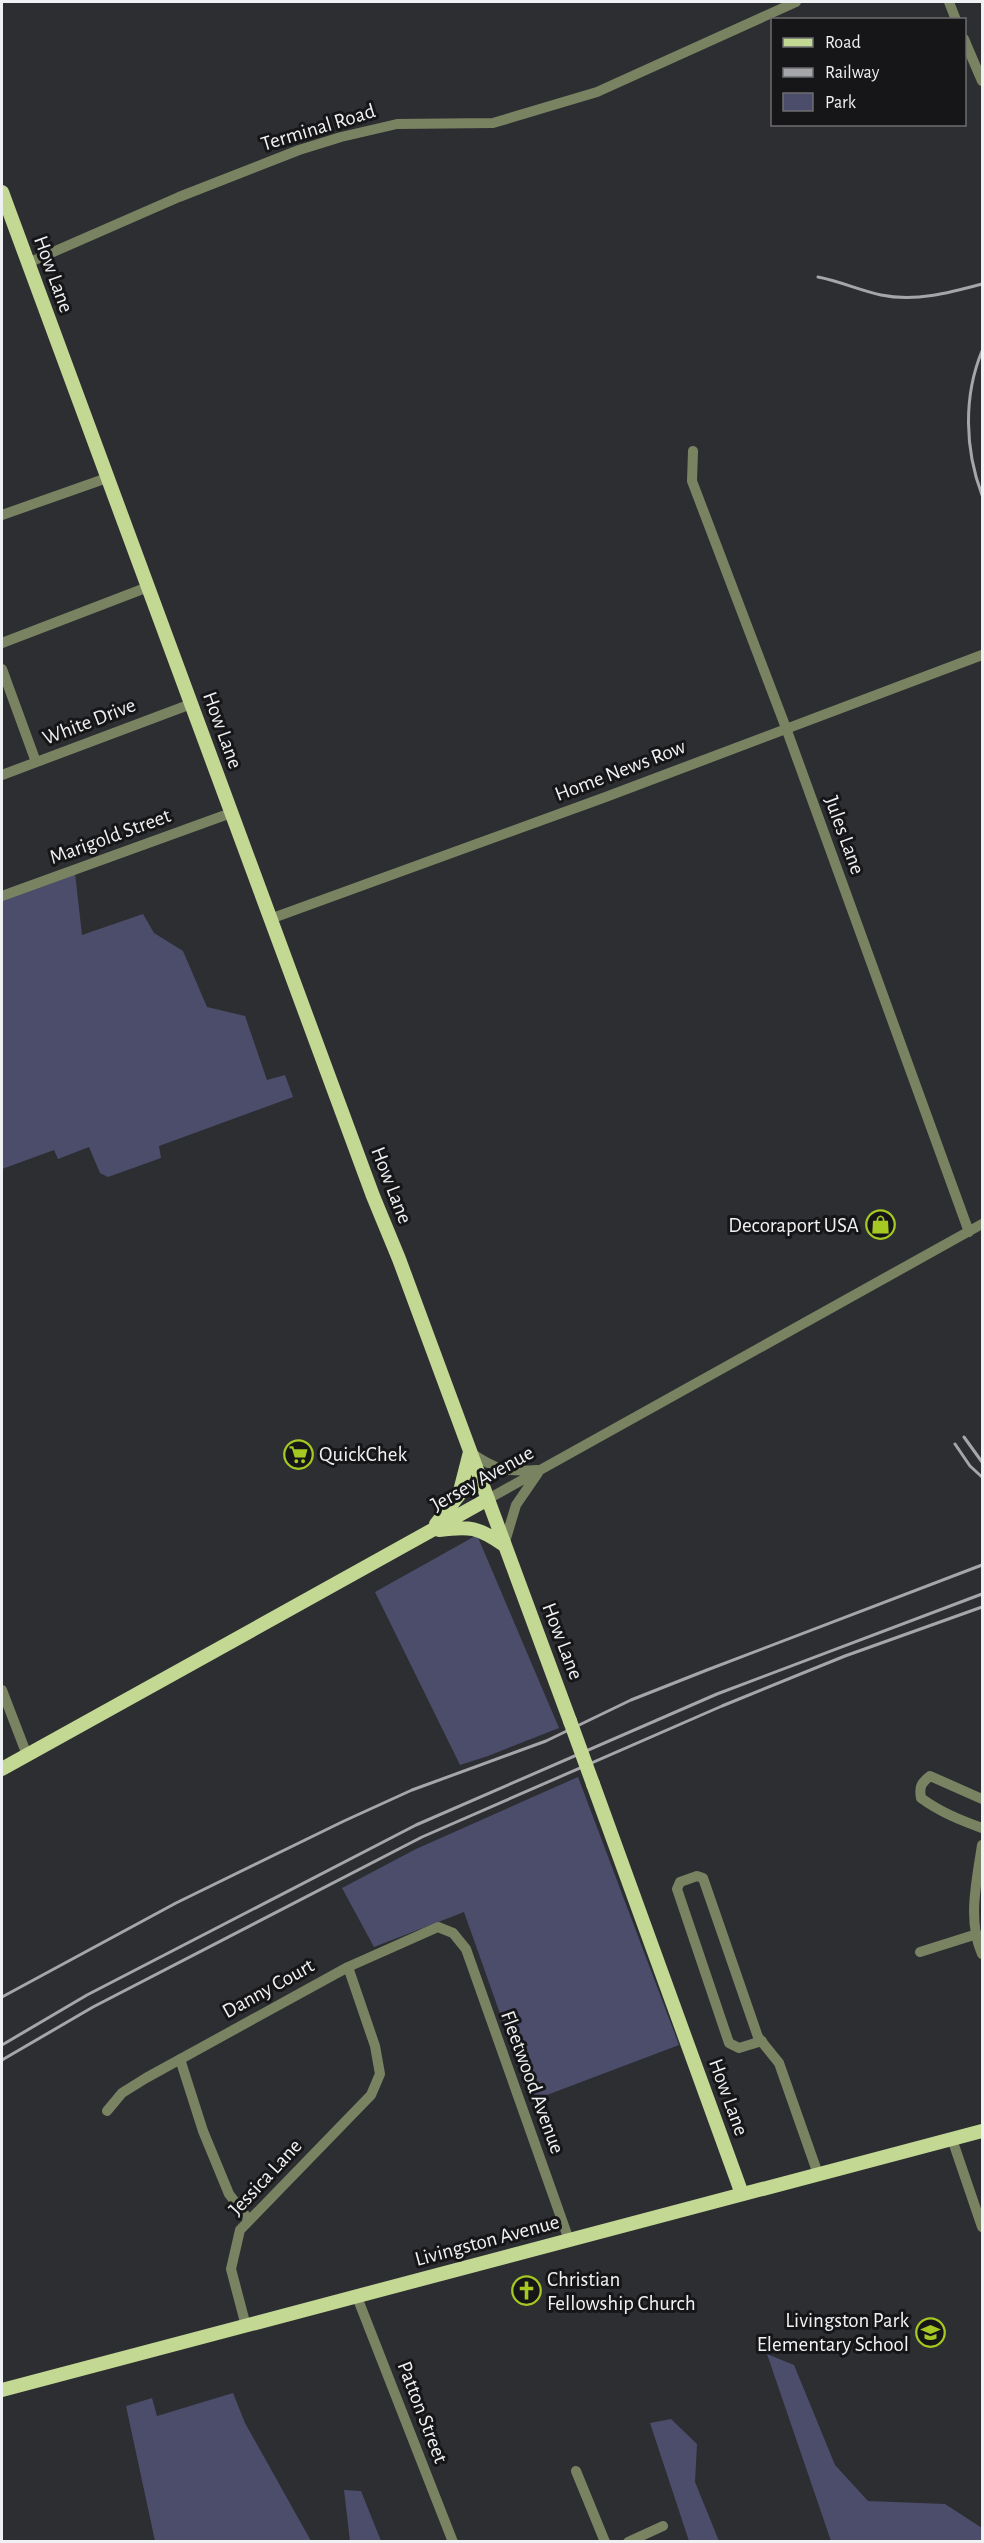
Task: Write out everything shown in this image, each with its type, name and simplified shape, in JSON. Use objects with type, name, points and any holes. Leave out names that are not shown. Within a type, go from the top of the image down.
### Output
[{"type":"main road","name":"How Lane","points":[[2,192],[6,216],[28,263],[570,1721],[742,2194]]},
{"type":"main road","points":[[430,1532],[459,1495],[470,1452]]},
{"type":"main road","name":"Jersey Avenue","points":[[2,1769],[488,1500]]},
{"type":"main road","points":[[430,1532],[472,1527],[487,1533],[504,1545]]},
{"type":"main road","name":"Livingston Avenue","points":[[2,2390],[982,2131]]},
{"type":"street","name":"Terminal Road","points":[[28,263],[179,197],[299,150],[331,140],[397,124],[493,123],[597,92],[796,2]]},
{"type":"street","points":[[948,2],[955,18]]},
{"type":"street","points":[[966,44],[982,81]]},
{"type":"street","name":"Jules Lane","points":[[693,451],[692,481],[786,728],[969,1232]]},
{"type":"street","points":[[2,515],[107,478]]},
{"type":"street","points":[[2,643],[148,587]]},
{"type":"street","name":"Home News Row","points":[[270,919],[603,798],[982,655]]},
{"type":"street","points":[[2,669],[36,762]]},
{"type":"street","name":"White Drive","points":[[2,775],[191,704]]},
{"type":"street","name":"Marigold Street","points":[[2,896],[231,813]]},
{"type":"street","name":"Jersey Avenue","points":[[488,1500],[982,1224]]},
{"type":"street","points":[[470,1452],[489,1465],[502,1470],[540,1470]]},
{"type":"street","points":[[504,1545],[516,1505],[540,1470]]},
{"type":"street","points":[[2,1690],[27,1755]]},
{"type":"street","points":[[982,1799],[930,1776],[922,1782],[920,1790],[921,1798],[955,1818],[982,1828]]},
{"type":"street","points":[[982,1845],[974,1901],[978,1943],[982,1954]]},
{"type":"street","points":[[762,2041],[739,2048],[729,2043],[677,1889],[681,1882],[697,1875],[703,1878],[758,2037],[762,2041],[779,2063],[818,2174]]},
{"type":"street","name":"Danny Court","points":[[107,2111],[122,2093],[348,1966],[438,1927],[453,1933],[458,1939]]},
{"type":"street","points":[[920,1952],[977,1934]]},
{"type":"street","name":"Fleetwood Avenue","points":[[458,1939],[466,1949],[569,2240]]},
{"type":"street","name":"Jessica Lane","points":[[246,2326],[231,2269],[240,2230],[371,2095],[380,2074],[375,2046],[348,1966]]},
{"type":"street","points":[[180,2060],[203,2131],[229,2194],[249,2220]]},
{"type":"street","points":[[952,2139],[982,2227]]},
{"type":"street","name":"Patton Street","points":[[357,2297],[453,2541]]},
{"type":"street","points":[[576,2470],[605,2541]]},
{"type":"street","points":[[628,2541],[663,2526]]},
{"type":"green space","points":[[75,873],[82,935],[143,914],[154,933],[183,951],[207,1007],[245,1016],[267,1080],[285,1075],[293,1097],[159,1146],[161,1158],[108,1177],[100,1173],[89,1147],[58,1159],[54,1150],[2,1169],[2,899]]},
{"type":"green space","points":[[477,1535],[559,1728],[460,1765],[375,1592]]},
{"type":"green space","points":[[578,1777],[679,2045],[531,2101],[464,1912],[374,1947],[342,1888],[416,1849]]},
{"type":"green space","points":[[767,2354],[794,2365],[835,2465],[868,2501],[945,2504],[982,2528],[982,2541],[831,2541]]},
{"type":"green space","points":[[233,2393],[245,2423],[311,2541],[155,2541],[126,2406],[152,2398],[157,2416]]},
{"type":"green space","points":[[671,2419],[697,2444],[695,2482],[719,2541],[689,2541],[650,2423]]},
{"type":"green space","points":[[344,2490],[361,2491],[381,2541],[350,2541]]},
{"type":"railway","points":[[818,277],[881,295],[906,298],[945,293],[982,284]]},
{"type":"railway","points":[[982,351],[972,387],[968,423],[972,460],[982,495]]},
{"type":"railway","points":[[964,1437],[982,1462]]},
{"type":"railway","points":[[955,1444],[970,1466],[982,1477]]},
{"type":"railway","points":[[2,1997],[176,1903],[412,1790],[546,1741],[631,1700],[982,1565]]},
{"type":"railway","points":[[2,2045],[87,1995],[416,1825],[717,1694],[982,1594]]},
{"type":"railway","points":[[2,2060],[93,2007],[422,1837],[722,1706],[845,1656],[982,1607]]},
{"type":"place","name":"Decoraport USA","points":[[880,1225]]},
{"type":"place","name":"QuickChek","points":[[298,1454]]},
{"type":"place","name":"Christian Fellowship Church","points":[[526,2291]]},
{"type":"place","name":"Livingston Park Elementary School","points":[[930,2332]]}]
